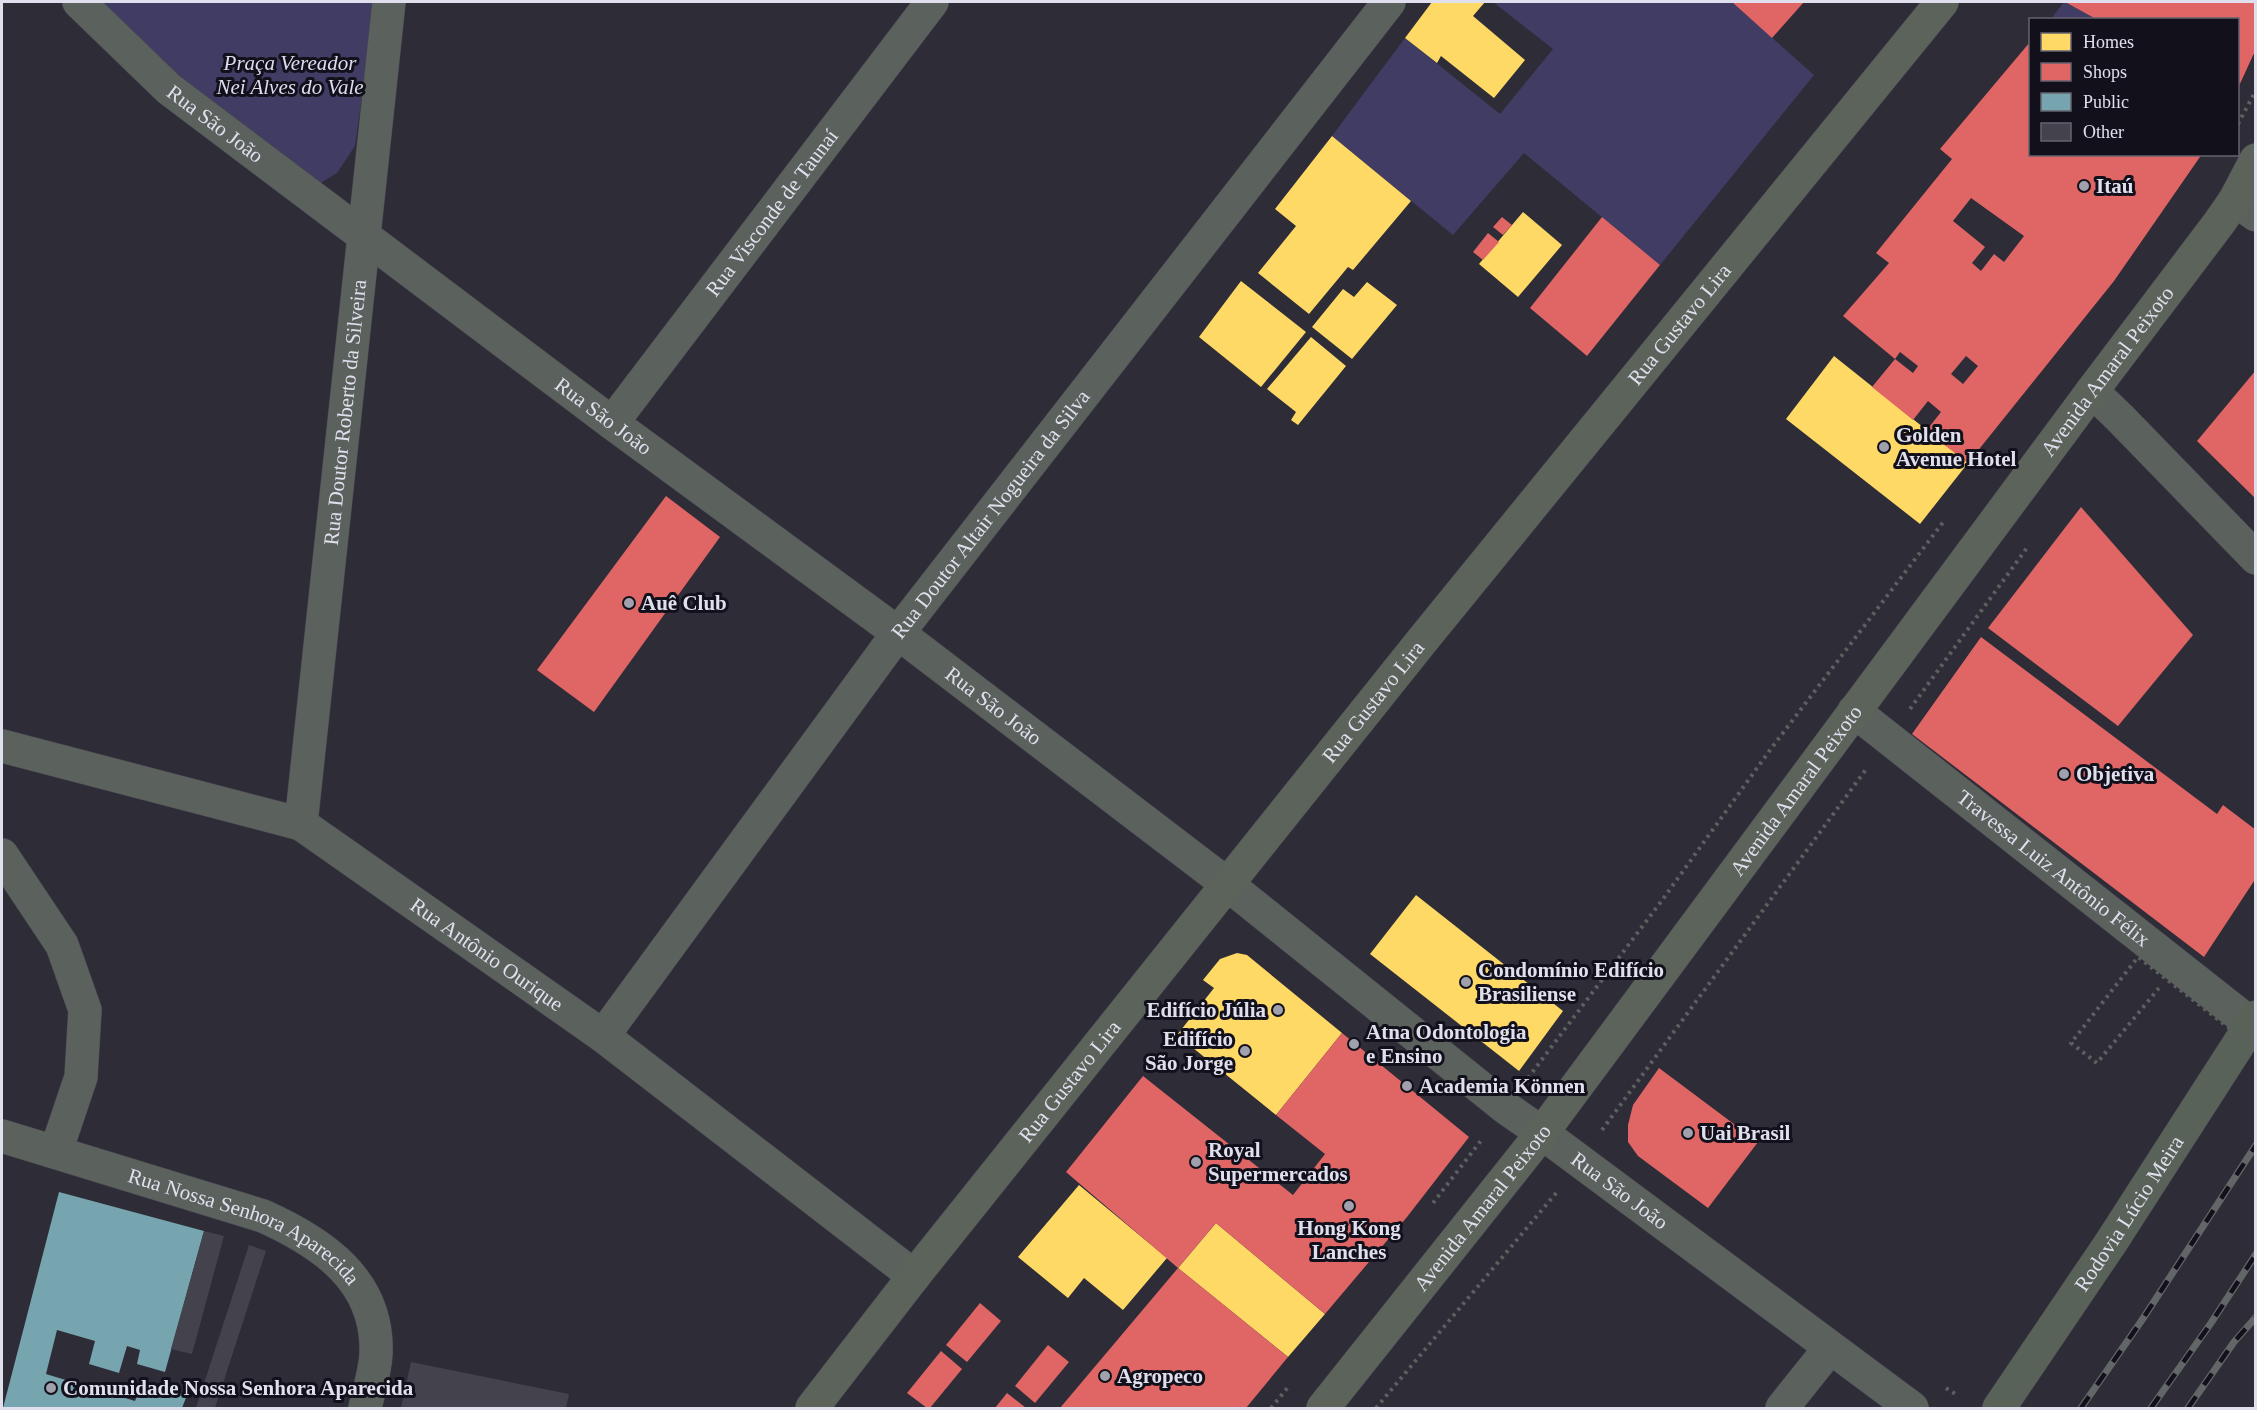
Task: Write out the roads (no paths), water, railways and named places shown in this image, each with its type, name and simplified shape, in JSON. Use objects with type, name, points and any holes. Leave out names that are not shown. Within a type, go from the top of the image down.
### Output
[{"type":"main road","name":"Rua Gustavo Lira","points":[[812,1408],[914,1276],[1421,642],[1942,2]]},
{"type":"main road","name":"Avenida Amaral Peixoto","points":[[1323,1408],[1542,1133],[2092,391],[2245,208],[2256,160]]},
{"type":"main road","name":"Rodovia Lúcio Meira","points":[[1999,1408],[2254,1030]]},
{"type":"street","name":"Rua São João","points":[[79,2],[169,89],[364,238],[898,633],[1227,884],[1506,1108],[1912,1408]]},
{"type":"street","name":"Rua Doutor Roberto da Silveira","points":[[301,824],[389,2]]},
{"type":"street","name":"Rua Visconde de Taunaí","points":[[612,423],[932,2]]},
{"type":"street","name":"Rua Doutor Altair Nogueira da Silva","points":[[603,1036],[898,633],[1389,2]]},
{"type":"street","points":[[2092,391],[2256,558]]},
{"type":"street","name":"Travessa Luiz Antônio Félix","points":[[1854,711],[2254,1030]]},
{"type":"street","name":"Rua Antônio Ourique","points":[[2,746],[301,824],[603,1036],[914,1276]]},
{"type":"street","points":[[2,855],[62,945],[85,1010],[81,1077],[56,1151]]},
{"type":"street","name":"Rua Nossa Senhora Aparecida","points":[[2,1136],[263,1216],[293,1230],[322,1248],[361,1288],[370,1311],[375,1333],[376,1354],[365,1408]]},
{"type":"street","points":[[1782,1408],[1830,1348]]},
{"type":"railway","points":[[2081,1408],[2142,1320],[2256,1145]]},
{"type":"railway","points":[[2151,1408],[2256,1254]]},
{"type":"railway","points":[[2188,1408],[2234,1342],[2256,1317]]},
{"type":"place","name":"Itaú","points":[[2084,186]]},
{"type":"place","name":"Golden Avenue Hotel","points":[[1884,447]]},
{"type":"place","name":"Auê Club","points":[[629,603]]},
{"type":"place","name":"Objetiva","points":[[2064,774]]},
{"type":"place","name":"Condomínio Edifício Brasiliense","points":[[1466,982]]},
{"type":"place","name":"Edifício Júlia","points":[[1278,1010]]},
{"type":"place","name":"Atna Odontologia e Ensino","points":[[1354,1044]]},
{"type":"place","name":"Edifício São Jorge","points":[[1245,1051]]},
{"type":"place","name":"Academia Können","points":[[1407,1086]]},
{"type":"place","name":"Uai Brasil","points":[[1688,1133]]},
{"type":"place","name":"Royal Supermercados","points":[[1196,1162]]},
{"type":"place","name":"Hong Kong Lanches","points":[[1349,1206]]},
{"type":"place","name":"Agropeco","points":[[1105,1376]]},
{"type":"place","name":"Comunidade Nossa Senhora Aparecida","points":[[51,1388]]},
{"type":"park label","name":"Praça Vereador Nei Alves do Vale","points":[[290,75]]}]
